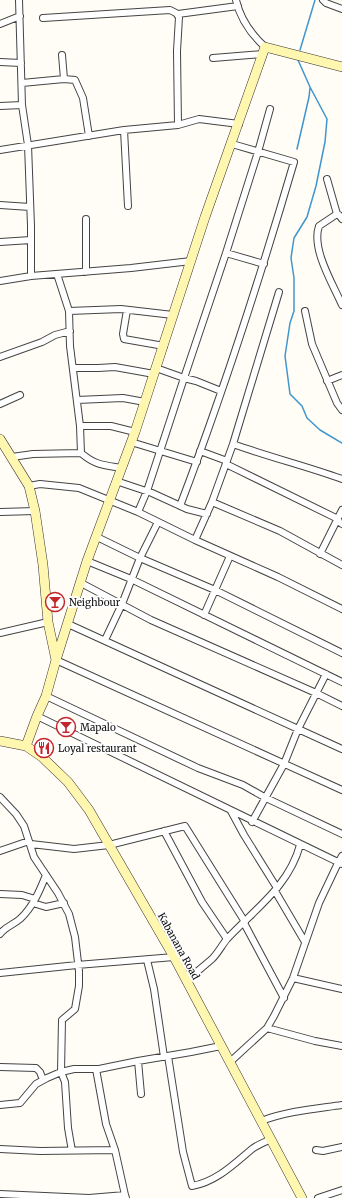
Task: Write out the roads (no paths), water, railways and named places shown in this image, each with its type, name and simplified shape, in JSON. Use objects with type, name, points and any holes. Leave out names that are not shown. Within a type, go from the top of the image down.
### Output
[{"type":"street","points":[[19,0],[22,105],[28,145],[31,276]]},
{"type":"street","points":[[323,0],[326,3],[342,9]]},
{"type":"street","points":[[42,18],[170,10],[178,14],[237,3],[255,38],[264,51]]},
{"type":"street","points":[[178,14],[178,125]]},
{"type":"street","points":[[0,24],[20,16]]},
{"type":"street","points":[[26,746],[46,696],[88,561],[135,432],[205,217],[264,51]]},
{"type":"street","points":[[213,58],[264,51],[342,67]]},
{"type":"street","points":[[62,55],[64,79]]},
{"type":"street","points":[[0,62],[21,62]]},
{"type":"street","points":[[22,82],[73,79],[76,82],[83,98],[89,136]]},
{"type":"street","points":[[0,106],[22,105]]},
{"type":"street","points":[[138,512],[147,491],[226,253],[270,109]]},
{"type":"street","points":[[0,150],[124,130],[178,125],[199,119],[239,124]]},
{"type":"street","points":[[124,130],[128,206]]},
{"type":"street","points":[[180,506],[197,462],[264,264],[294,162],[232,144]]},
{"type":"street","points":[[327,179],[337,214],[342,219]]},
{"type":"street","points":[[0,205],[30,207]]},
{"type":"street","points":[[337,214],[319,226],[318,234],[321,257],[340,293],[342,305]]},
{"type":"street","points":[[86,219],[86,272]]},
{"type":"street","points":[[0,242],[31,240]]},
{"type":"street","points":[[226,253],[264,264]]},
{"type":"street","points":[[0,281],[31,276],[191,261]]},
{"type":"street","points":[[57,274],[69,311],[76,400],[80,426],[81,453]]},
{"type":"street","points":[[195,540],[212,502],[226,463],[279,292]]},
{"type":"street","points":[[69,311],[127,310],[173,316]]},
{"type":"street","points":[[127,310],[123,334],[124,339],[164,346]]},
{"type":"street","points":[[305,311],[312,344],[327,381],[337,403],[342,410]]},
{"type":"street","points":[[0,357],[42,342],[55,335],[70,331]]},
{"type":"street","points":[[73,368],[115,367],[155,371],[196,381],[221,391]]},
{"type":"street","points":[[327,381],[342,375]]},
{"type":"street","points":[[0,404],[20,395]]},
{"type":"street","points":[[76,400],[123,398],[145,402]]},
{"type":"street","points":[[80,426],[111,426],[135,432]]},
{"type":"street","points":[[0,439],[29,486],[35,511],[43,565],[48,622],[56,660]]},
{"type":"street","points":[[131,442],[197,462]]},
{"type":"street","points":[[232,444],[268,456],[310,467],[342,479]]},
{"type":"street","points":[[200,451],[340,522]]},
{"type":"street","points":[[12,457],[33,454],[81,453],[97,464],[121,468]]},
{"type":"street","points":[[116,481],[147,491],[180,506],[207,514]]},
{"type":"street","points":[[29,486],[40,484],[79,488],[110,500],[278,577],[342,609]]},
{"type":"street","points":[[212,502],[280,530],[320,554],[342,565]]},
{"type":"street","points":[[320,554],[340,522],[342,510]]},
{"type":"street","points":[[0,512],[35,511]]},
{"type":"street","points":[[104,640],[122,604],[140,558],[158,522]]},
{"type":"street","points":[[97,537],[140,558],[215,590],[342,653]]},
{"type":"street","points":[[204,615],[230,556]]},
{"type":"street","points":[[88,561],[131,580],[342,682]]},
{"type":"street","points":[[81,583],[151,620],[342,706]]},
{"type":"street","points":[[0,633],[48,622]]},
{"type":"street","points":[[68,624],[342,749]]},
{"type":"street","points":[[56,660],[342,790]]},
{"type":"street","points":[[252,822],[284,764],[298,729],[326,674]]},
{"type":"street","points":[[46,696],[198,768],[243,786],[342,834]]},
{"type":"street","points":[[37,716],[340,864]]},
{"type":"street","name":"Kabanana Road","points":[[0,742],[26,746],[42,757],[68,782],[89,810],[174,958],[302,1198]]},
{"type":"street","points":[[0,797],[16,814],[24,826],[34,857],[64,903],[69,914],[75,937],[77,965],[79,971],[78,986],[75,1010],[62,1020],[61,1072],[65,1082],[68,1128],[72,1151]]},
{"type":"street","points":[[231,810],[305,942]]},
{"type":"street","points":[[0,851],[30,843],[74,849],[109,845],[185,826],[245,922],[284,998]]},
{"type":"street","points":[[164,831],[202,902],[227,939]]},
{"type":"street","points":[[186,981],[213,958],[227,939],[276,890],[297,855],[300,844]]},
{"type":"street","points":[[230,1062],[267,1028],[284,998],[293,978],[319,903],[340,864],[342,856]]},
{"type":"street","points":[[0,934],[5,928],[22,918],[30,909],[46,875]]},
{"type":"street","points":[[0,894],[22,895],[46,906],[64,903]]},
{"type":"street","points":[[0,973],[77,965],[174,958]]},
{"type":"street","points":[[147,960],[154,989],[183,1152],[192,1186],[209,1181],[242,1159],[253,1148],[271,1139]]},
{"type":"street","points":[[293,978],[342,988]]},
{"type":"street","points":[[267,1028],[315,1041],[342,1046]]},
{"type":"street","points":[[0,1105],[20,1103],[36,1084],[61,1072],[74,1069],[96,1069],[138,1060],[221,1046]]},
{"type":"street","points":[[138,1060],[141,1094]]},
{"type":"street","points":[[0,1067],[36,1068],[40,1072],[43,1080]]},
{"type":"street","points":[[0,1194],[89,1198],[126,1196],[115,1150],[106,1124],[96,1069]]},
{"type":"street","points":[[261,1121],[302,1110],[342,1106]]},
{"type":"street","points":[[316,1150],[323,1151],[342,1147]]},
{"type":"street","points":[[0,1149],[72,1151],[115,1150]]},
{"type":"street","points":[[318,1198],[342,1190]]},
{"type":"waterway","points":[[300,50],[315,0]]},
{"type":"waterway","points":[[298,60],[327,119],[325,142],[316,186],[307,217],[294,238],[291,258],[294,278],[294,311],[290,323],[285,356],[290,394],[302,406],[307,418],[320,430],[342,443]]},
{"type":"waterway","points":[[297,149],[310,88]]},
{"type":"place","name":"Neighbour","points":[[55,602]]},
{"type":"place","name":"Mapalo","points":[[66,727]]},
{"type":"place","name":"Loyal restaurant","points":[[44,748]]}]
